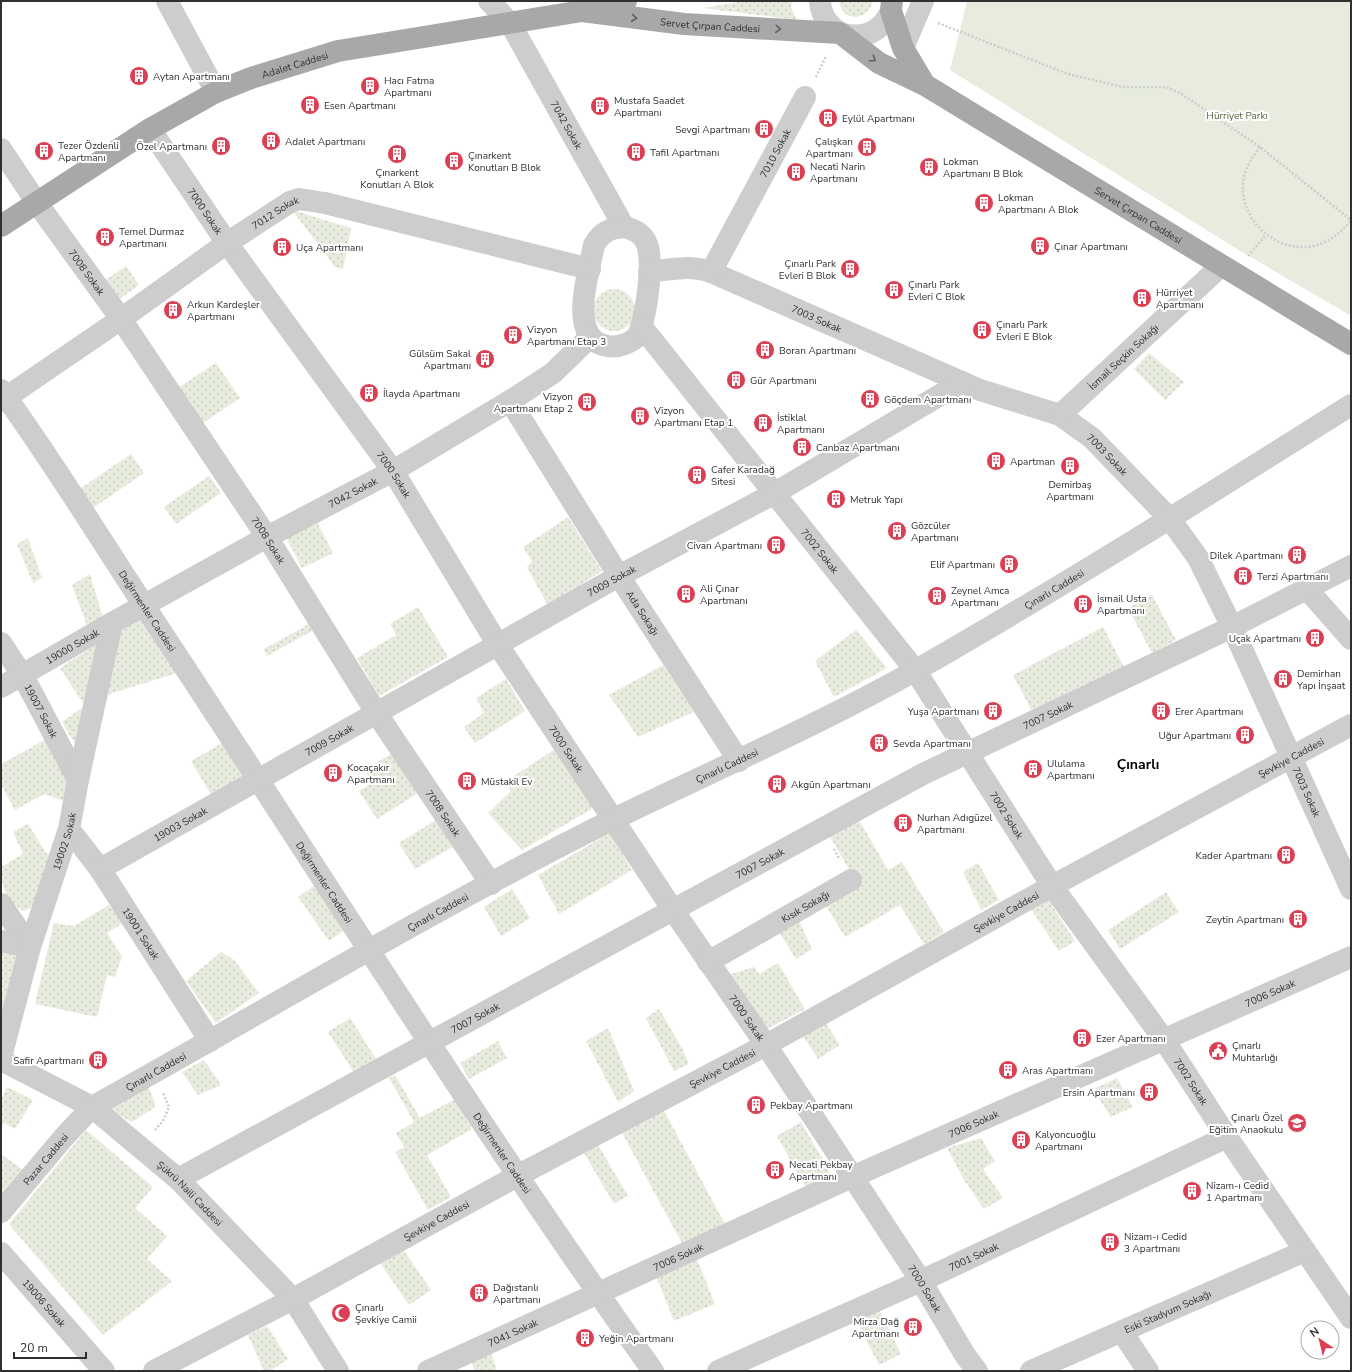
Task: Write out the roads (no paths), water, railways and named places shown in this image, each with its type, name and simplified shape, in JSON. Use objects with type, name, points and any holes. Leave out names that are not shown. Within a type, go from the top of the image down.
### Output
[{"type":"main road","name":"Adalet Caddesi","points":[[1,226],[150,129],[216,92],[251,78],[338,51],[582,11],[626,1]]},
{"type":"main road","name":"Servet Çırpan Caddesi","points":[[904,6],[903,48],[925,85]]},
{"type":"main road","name":"Servet Çırpan Caddesi","points":[[582,11],[684,24],[838,33],[879,63],[925,85],[1351,344]]},
{"type":"street","points":[[167,1],[216,92]]},
{"type":"street","name":"7042 Sokak","points":[[488,1],[510,23],[624,226]]},
{"type":"street","points":[[820,1],[824,18],[838,33],[862,36],[872,33],[904,6]]},
{"type":"street","name":"7010 Sokak","points":[[711,272],[805,96]]},
{"type":"street","name":"7000 Sokak","points":[[150,129],[227,243],[393,471],[498,645],[672,910],[766,1045],[921,1281],[965,1354],[977,1371]]},
{"type":"street","name":"7008 Sokak","points":[[1,149],[37,203],[121,319],[267,537],[377,714],[491,884]]},
{"type":"street","name":"7012 Sokak","points":[[3,396],[121,319],[227,243],[290,202],[299,199],[306,199],[590,269]]},
{"type":"street","points":[[624,226],[641,234],[647,242],[649,252],[649,272],[642,327],[638,337],[619,346],[609,347],[599,344],[590,337],[582,318],[594,245],[598,237],[605,231],[624,226]]},
{"type":"street","name":"İsmail Seçkin Sokağı","points":[[1060,415],[1221,266]]},
{"type":"street","name":"7003 Sokak","points":[[649,272],[684,267],[699,268],[711,272],[962,382],[1060,415],[1092,438],[1170,519],[1198,558],[1232,627],[1351,889]]},
{"type":"street","name":"7002 Sokak","points":[[642,327],[775,492],[915,670],[1052,886],[1165,1041],[1227,1136],[1351,1318]]},
{"type":"street","name":"7042 Sokak","points":[[144,605],[267,537],[393,471],[510,401],[553,373],[590,337]]},
{"type":"street","name":"7009 Sokak","points":[[260,780],[619,576],[775,492],[962,382]]},
{"type":"street","name":"Değirmenler Caddesi","points":[[3,396],[260,780],[369,951],[517,1176],[653,1371]]},
{"type":"street","name":"Ada Sokağı","points":[[510,401],[619,576],[738,761]]},
{"type":"street","name":"Çınarlı Caddesi","points":[[92,1107],[491,884],[613,820],[738,761],[915,670],[1170,519],[1351,405]]},
{"type":"street","name":"7007 Sokak","points":[[178,1179],[923,774],[968,754],[1232,627],[1351,566]]},
{"type":"street","points":[[1306,588],[1351,639]]},
{"type":"street","name":"19000 Sokak","points":[[1,687],[144,605]]},
{"type":"street","name":"19002 Sokak","points":[[1,1056],[30,947],[69,829],[112,622]]},
{"type":"street","name":"19007 Sokak","points":[[1,643],[22,676],[78,780]]},
{"type":"street","name":"Şevkiye Caddesi","points":[[154,1371],[293,1299],[517,1176],[766,1045],[1052,886],[1351,725]]},
{"type":"street","name":"19003 Sokak","points":[[100,869],[260,780]]},
{"type":"street","name":"19001 Sokak","points":[[69,829],[100,869],[210,1041]]},
{"type":"street","name":"Kısık Sokağı","points":[[708,962],[851,880]]},
{"type":"street","points":[[1,904],[30,947]]},
{"type":"street","points":[[1,941],[30,947]]},
{"type":"street","name":"7006 Sokak","points":[[598,1294],[852,1177],[1165,1041],[1351,957]]},
{"type":"street","name":"Şükrü Naili Caddesi","points":[[1,1060],[92,1107],[178,1179],[293,1299],[338,1371]]},
{"type":"street","name":"Pazar Caddesi","points":[[1,1212],[64,1137],[92,1107]]},
{"type":"street","name":"7001 Sokak","points":[[718,1371],[921,1281],[1227,1136]]},
{"type":"street","name":"Eski Stadyum Sokağı","points":[[1031,1371],[1305,1251]]},
{"type":"street","name":"19006 Sokak","points":[[1,1253],[104,1371]]},
{"type":"street","name":"7041 Sokak","points":[[428,1371],[598,1294]]},
{"type":"street","points":[[1122,1332],[1148,1371]]},
{"type":"place","name":"Aytan Apartmanı","points":[[139,76]]},
{"type":"place","name":"Hacı Fatma Apartmanı","points":[[370,86]]},
{"type":"place","name":"Esen Apartmanı","points":[[310,105]]},
{"type":"place","name":"Mustafa Saadet Apartmanı","points":[[600,106]]},
{"type":"place","name":"Eylül Apartmanı","points":[[828,118]]},
{"type":"place","name":"Sevgi Apartmanı","points":[[764,129]]},
{"type":"place","name":"Adalet Apartmanı","points":[[271,141]]},
{"type":"place","name":"Özel Apartmanı","points":[[221,146]]},
{"type":"place","name":"Çalışkan Apartmanı","points":[[867,147]]},
{"type":"place","name":"Tezer Özdenli Apartmanı","points":[[44,151]]},
{"type":"place","name":"Tafil Apartmanı","points":[[636,152]]},
{"type":"place","name":"Çınarkent Konutları A Blok","points":[[397,154]]},
{"type":"place","name":"Çınarkent Konutları B Blok","points":[[454,161]]},
{"type":"place","name":"Lokman Apartmanı B Blok","points":[[929,167]]},
{"type":"place","name":"Necati Narin Apartmanı","points":[[796,172]]},
{"type":"place","name":"Lokman Apartmanı A Blok","points":[[984,203]]},
{"type":"place","name":"Temel Durmaz Apartmanı","points":[[105,237]]},
{"type":"place","name":"Çınar Apartmanı","points":[[1040,246]]},
{"type":"place","name":"Uça Apartmanı","points":[[282,247]]},
{"type":"place","name":"Çınarlı Park Evleri B Blok","points":[[850,269]]},
{"type":"place","name":"Çınarlı Park Evleri C Blok","points":[[894,290]]},
{"type":"place","name":"Hürriyet Apartmanı","points":[[1142,298]]},
{"type":"place","name":"Arkun Kardeşler Apartmanı","points":[[173,310]]},
{"type":"place","name":"Çınarlı Park Evleri E Blok","points":[[982,330]]},
{"type":"place","name":"Vizyon Apartmanı Etap 3","points":[[513,335]]},
{"type":"place","name":"Boran Apartmanı","points":[[765,350]]},
{"type":"place","name":"Gülsüm Sakal Apartmanı","points":[[485,359]]},
{"type":"place","name":"Gür Apartmanı","points":[[736,380]]},
{"type":"place","name":"İlayda Apartmanı","points":[[369,393]]},
{"type":"place","name":"Göçdem Apartmanı","points":[[870,399]]},
{"type":"place","name":"Vizyon Apartmanı Etap 2","points":[[587,402]]},
{"type":"place","name":"Vizyon Apartmanı Etap 1","points":[[640,416]]},
{"type":"place","name":"İstiklal Apartmanı","points":[[763,423]]},
{"type":"place","name":"Canbaz Apartmanı","points":[[802,447]]},
{"type":"place","name":"Apartman","points":[[996,461]]},
{"type":"place","name":"Demirbaş Apartmanı","points":[[1070,466]]},
{"type":"place","name":"Cafer Karadağ Sitesi","points":[[697,475]]},
{"type":"place","name":"Metruk Yapı","points":[[836,499]]},
{"type":"place","name":"Gözcüler Apartmanı","points":[[897,531]]},
{"type":"place","name":"Civan Apartmanı","points":[[776,545]]},
{"type":"place","name":"Dilek Apartmanı","points":[[1297,555]]},
{"type":"place","name":"Elif Apartmanı","points":[[1009,564]]},
{"type":"place","name":"Terzi Apartmanı","points":[[1243,576]]},
{"type":"place","name":"Ali Çınar Apartmanı","points":[[686,594]]},
{"type":"place","name":"Zeynel Amca Apartmanı","points":[[937,596]]},
{"type":"place","name":"İsmail Usta Apartmanı","points":[[1083,604]]},
{"type":"place","name":"Uçak Apartmanı","points":[[1315,638]]},
{"type":"place","name":"Demirhan Yapı İnşaat","points":[[1283,679]]},
{"type":"place","name":"Yuşa Apartmanı","points":[[993,711]]},
{"type":"place","name":"Erer Apartmanı","points":[[1161,711]]},
{"type":"place","name":"Uğur Apartmanı","points":[[1245,735]]},
{"type":"place","name":"Sevda Apartmanı","points":[[879,743]]},
{"type":"place","name":"Ululama Apartmanı","points":[[1033,769]]},
{"type":"place","name":"Kocaçakır Apartmanı","points":[[333,773]]},
{"type":"place","name":"Müstakil Ev","points":[[467,781]]},
{"type":"place","name":"Akgün Apartmanı","points":[[777,784]]},
{"type":"place","name":"Nurhan Adıgüzel Apartmanı","points":[[903,823]]},
{"type":"place","name":"Kader Apartmanı","points":[[1286,855]]},
{"type":"place","name":"Zeytin Apartmanı","points":[[1298,919]]},
{"type":"place","name":"Ezer Apartmanı","points":[[1082,1038]]},
{"type":"place","name":"Çınarlı Muhtarlığı","points":[[1218,1051]]},
{"type":"place","name":"Safir Apartmanı","points":[[98,1060]]},
{"type":"place","name":"Aras Apartmanı","points":[[1008,1070]]},
{"type":"place","name":"Ersin Apartmanı","points":[[1149,1092]]},
{"type":"place","name":"Pekbay Apartmanı","points":[[756,1105]]},
{"type":"place","name":"Çınarlı Özel Eğitim Anaokulu","points":[[1297,1123]]},
{"type":"place","name":"Kalyoncuoğlu Apartmanı","points":[[1021,1140]]},
{"type":"place","name":"Necati Pekbay Apartmanı","points":[[775,1170]]},
{"type":"place","name":"Nizam-ı Cedid 1 Apartmanı","points":[[1192,1191]]},
{"type":"place","name":"Nizam-ı Cedid 3 Apartmanı","points":[[1110,1242]]},
{"type":"place","name":"Dağıstanlı Apartmanı","points":[[479,1293]]},
{"type":"place","name":"Çınarlı Şevkiye Camii","points":[[341,1313]]},
{"type":"place","name":"Mirza Dağ Apartmanı","points":[[913,1327]]},
{"type":"place","name":"Yeğin Apartmanı","points":[[585,1338]]},
{"type":"district","name":"Çınarlı","points":[[1138,764]]},
{"type":"park label","name":"Hürriyet Parkı","points":[[1237,115]]}]
